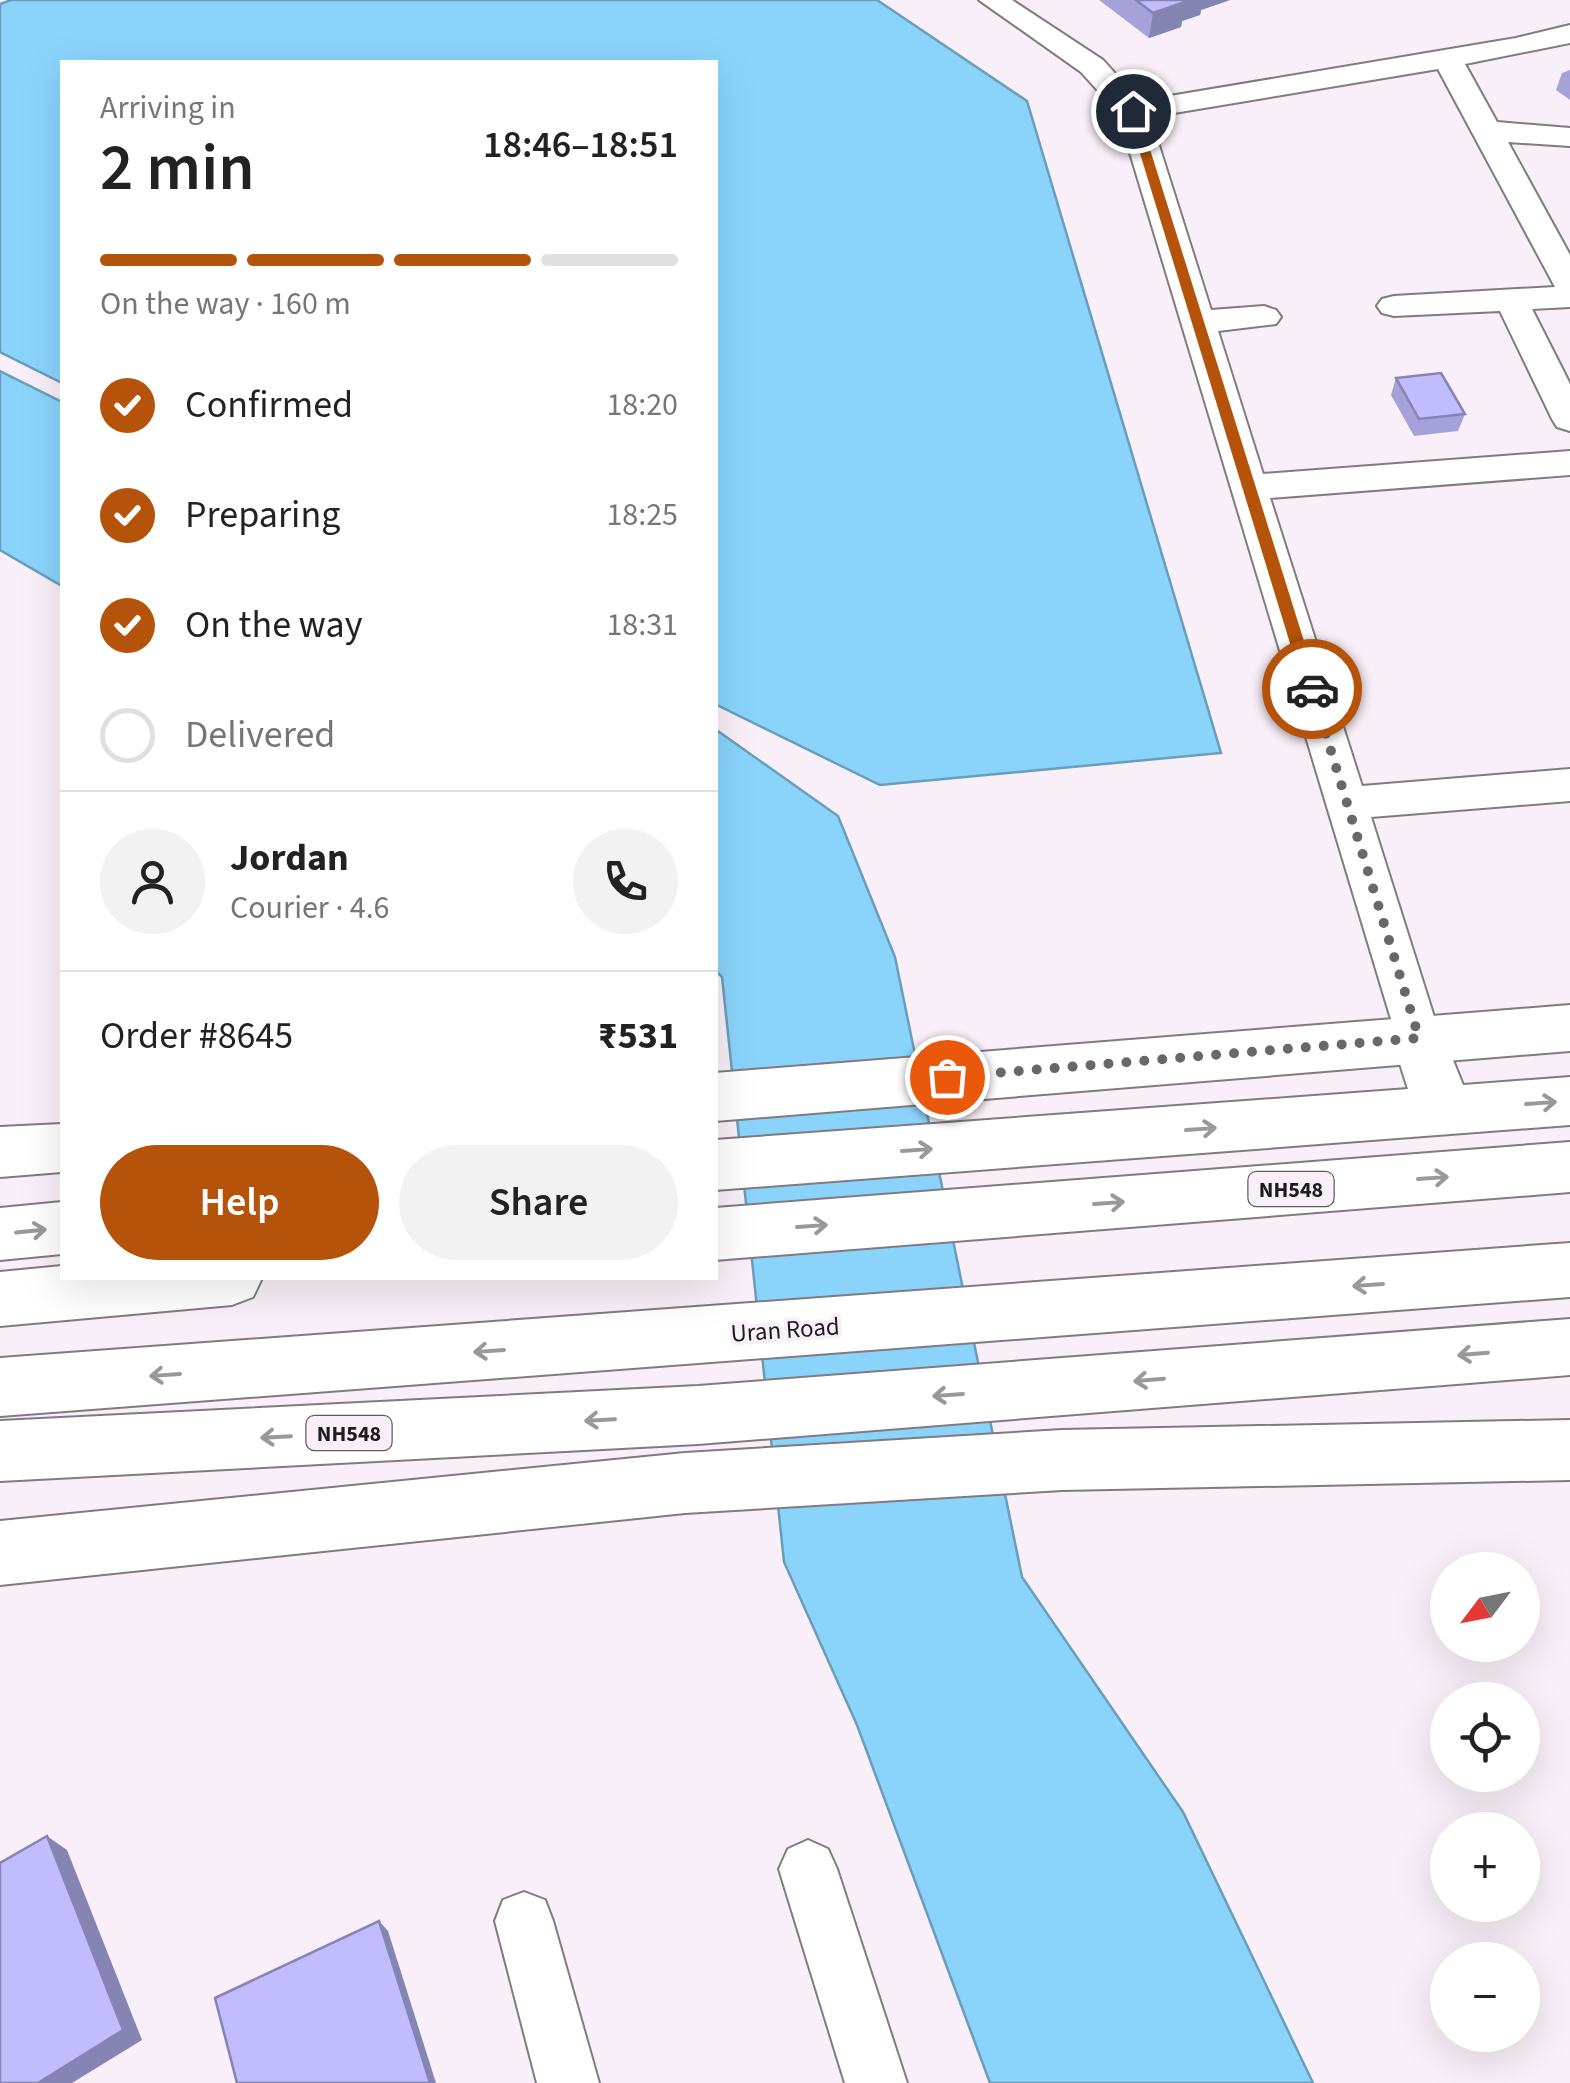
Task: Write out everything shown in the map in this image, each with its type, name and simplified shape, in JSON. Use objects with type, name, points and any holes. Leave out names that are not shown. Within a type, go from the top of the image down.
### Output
[{"type":"main road","points":[[718,1096],[1570,1028]]},
{"type":"main road","points":[[1419,1038],[1443,1110]]},
{"type":"main road","points":[[718,1165],[1570,1100]]},
{"type":"main road","points":[[0,1152],[60,1148]]},
{"type":"main road","name":"NH548","points":[[718,1234],[1570,1167]]},
{"type":"main road","points":[[0,1234],[60,1228]]},
{"type":"main road","name":"Uran Road","points":[[0,1387],[1570,1270]]},
{"type":"main road","points":[[0,1299],[210,1280]]},
{"type":"main road","name":"NH548","points":[[0,1451],[698,1414],[1570,1347]]},
{"type":"main road","points":[[0,1553],[685,1483],[1062,1460],[1570,1450]]},
{"type":"street","points":[[993,0],[1092,66],[1133,111],[1419,1038]]},
{"type":"street","points":[[1133,111],[1516,47],[1570,34]]},
{"type":"street","points":[[1446,56],[1570,285]]},
{"type":"street","points":[[1487,131],[1570,137]]},
{"type":"street","points":[[1394,306],[1570,297]]},
{"type":"street","points":[[1511,300],[1570,419]]},
{"type":"street","points":[[1198,322],[1264,317]]},
{"type":"street","points":[[1249,486],[1570,464]]},
{"type":"street","points":[[1347,802],[1570,785]]},
{"type":"street","points":[[808,1869],[876,2083]]},
{"type":"street","points":[[524,1921],[568,2083]]},
{"type":"water","points":[[11,0],[877,0],[1027,101],[1221,753],[880,785],[718,705],[718,60],[60,60],[60,382],[0,352],[0,4]]},
{"type":"water","points":[[0,371],[60,401],[60,585],[0,550]]},
{"type":"water","points":[[718,731],[838,816],[895,957],[1022,1577],[1183,1812],[1313,2083],[990,2083],[857,1725],[784,1562],[722,977],[718,973]]},
{"type":"building","points":[[1136,0],[1183,0],[1185,2],[1153,13]]},
{"type":"building","points":[[1441,373],[1465,414],[1419,419],[1396,378]]},
{"type":"building","points":[[47,1836],[123,2030],[38,2083],[0,2083],[0,1863]]},
{"type":"building","points":[[379,1921],[430,2083],[237,2083],[215,1998]]},
{"type":"way so far","points":[[947,1077],[1419,1038],[1312,689]]},
{"type":"route","points":[[1133,111],[1312,689]]}]
